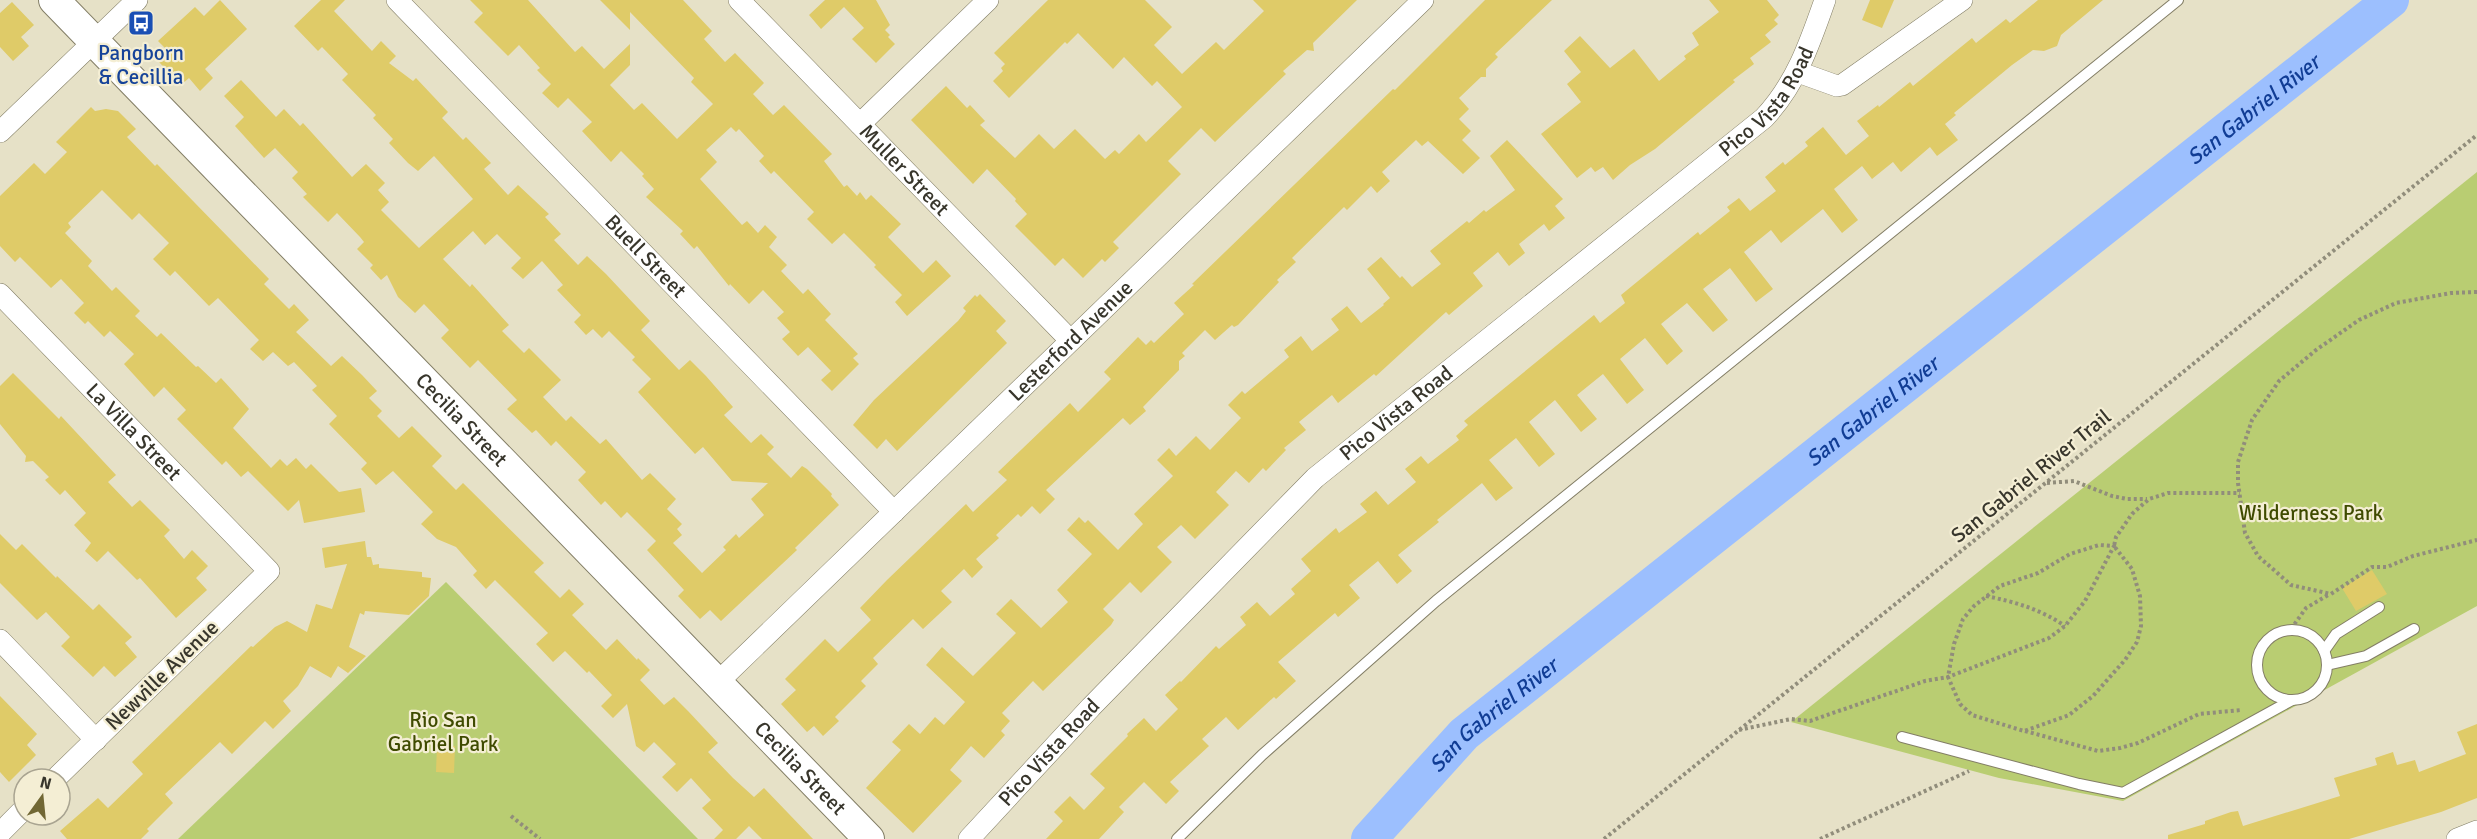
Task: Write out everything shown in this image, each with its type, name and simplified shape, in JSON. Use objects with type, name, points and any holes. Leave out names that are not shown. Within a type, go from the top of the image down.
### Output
[{"type":"street","name":"Cecilia Street","points":[[54,0],[869,839]]},
{"type":"street","points":[[0,132],[136,0]]},
{"type":"street","name":"Buell Street","points":[[397,0],[894,512]]},
{"type":"street","name":"Muller Street","points":[[739,0],[1070,340]]},
{"type":"street","points":[[860,124],[988,0]]},
{"type":"street","name":"Lesterford Avenue","points":[[717,683],[1423,0]]},
{"type":"street","name":"Pico Vista Road","points":[[969,839],[1091,707],[1310,483],[1753,127],[1779,100],[1798,72],[1825,0]]},
{"type":"street","points":[[1798,72],[1837,86],[1842,85],[1962,0]]},
{"type":"street","name":"La Villa Street","points":[[0,294],[269,571]]},
{"type":"street","name":"Newville Avenue","points":[[68,767],[269,571]]},
{"type":"street","points":[[0,640],[96,740]]},
{"type":"street","points":[[0,833],[12,821]]},
{"type":"street","points":[[2457,839],[2477,831]]},
{"type":"lane","points":[[1177,839],[1262,755],[1436,601],[2178,0]]},
{"type":"lane","points":[[2324,651],[2336,634],[2379,607]]},
{"type":"lane","points":[[1902,737],[2079,784],[2123,793],[2292,700],[2313,693],[2325,676],[2327,665],[2324,651],[2311,635],[2290,629],[2278,631],[2268,637],[2256,658],[2256,670],[2260,681],[2274,695],[2292,700]]},
{"type":"lane","points":[[2327,665],[2366,656],[2414,629]]},
{"type":"path","name":"San Gabriel River Trail","points":[[1604,839],[2477,135]]},
{"type":"path","points":[[2331,594],[2291,585],[2258,556],[2245,532],[2238,462],[2252,420],[2280,381],[2359,320],[2396,303],[2451,293],[2477,292]]},
{"type":"path","points":[[2046,483],[2074,481],[2112,496],[2137,500],[2168,493],[2240,493]]},
{"type":"path","points":[[1739,730],[1791,719],[1810,721],[1925,681],[1948,677],[2049,638],[2065,626],[2085,602],[2114,546],[2116,537],[2132,514],[2149,499]]},
{"type":"path","points":[[2290,629],[2306,608],[2372,567],[2387,567],[2412,556],[2477,540]]},
{"type":"path","points":[[2024,731],[2078,709],[2125,660],[2137,642],[2141,626],[2140,596],[2132,569],[2114,546],[2099,545],[2070,554],[2038,573],[2001,586],[1986,596],[1963,620],[1954,644],[1948,677],[1960,705],[1972,715],[2024,731],[2098,751],[2138,743],[2199,714],[2241,710],[2261,705],[2274,695]]},
{"type":"path","points":[[1986,596],[2013,601],[2046,612],[2065,626]]},
{"type":"path","points":[[1820,839],[1992,761]]},
{"type":"path","points":[[511,816],[540,839]]},
{"type":"green space","name":"Wilderness Park","points":[[2477,172],[2477,606],[2123,801],[1999,778],[1791,722]]},
{"type":"green space","name":"Rio San Gabriel Park","points":[[446,582],[698,839],[178,839]]},
{"type":"building","points":[[220,0],[247,29],[205,69],[213,78],[200,91],[189,78],[181,85],[159,62],[169,52],[158,41],[195,7],[204,16]]},
{"type":"building","points":[[321,0],[345,0],[334,11],[372,51],[381,41],[396,56],[389,63],[413,81],[416,78],[448,112],[442,118],[463,140],[466,137],[491,163],[484,169],[508,195],[518,185],[549,214],[545,217],[561,234],[554,240],[578,265],[587,256],[606,274],[650,321],[641,330],[679,370],[690,360],[733,407],[724,415],[751,443],[761,434],[774,447],[767,454],[791,478],[802,466],[832,494],[831,496],[839,505],[795,548],[797,550],[721,621],[710,610],[700,619],[678,596],[684,590],[647,550],[656,541],[627,512],[621,518],[605,501],[601,505],[578,480],[586,472],[556,441],[551,446],[536,430],[532,433],[507,409],[517,400],[478,360],[470,368],[441,338],[449,330],[424,304],[415,313],[398,297],[387,275],[381,280],[370,268],[373,265],[357,249],[364,242],[337,213],[328,222],[303,197],[307,194],[292,178],[298,172],[275,148],[264,158],[235,126],[244,117],[224,96],[241,80],[276,117],[284,109],[300,126],[303,123],[352,177],[366,164],[385,183],[378,190],[389,202],[381,210],[419,248],[473,199],[434,156],[418,171],[408,163],[389,143],[393,139],[373,118],[376,115],[342,80],[348,74],[322,47],[318,51],[294,26]],"holes":[[[473,231],[485,245],[497,234],[521,258],[511,268],[523,279],[542,261],[563,285],[557,290],[581,315],[574,322],[586,335],[593,329],[602,338],[609,331],[635,357],[632,360],[651,379],[638,392],[695,454],[703,447],[732,481],[768,483],[751,499],[764,515],[739,538],[736,534],[723,547],[726,550],[702,573],[673,543],[682,535],[677,529],[682,524],[667,509],[676,499],[650,473],[642,480],[606,439],[600,444],[571,416],[566,421],[543,397],[561,380],[529,348],[524,353],[502,331],[509,325],[472,284],[470,287],[443,259]]]},
{"type":"building","points":[[470,0],[528,0],[575,52],[582,46],[604,69],[630,44],[630,65],[610,85],[634,110],[642,103],[677,139],[713,104],[691,82],[694,78],[630,12],[630,30],[600,0],[683,0],[712,31],[704,39],[725,62],[735,53],[764,83],[753,94],[773,115],[784,105],[832,154],[824,161],[844,187],[847,185],[857,196],[860,192],[866,200],[871,195],[901,224],[888,237],[923,273],[936,260],[951,276],[907,316],[895,302],[902,295],[874,267],[876,265],[844,233],[832,244],[807,219],[814,212],[774,171],[771,174],[759,161],[764,156],[739,129],[736,132],[731,127],[706,150],[717,162],[700,179],[742,225],[747,221],[758,233],[765,225],[777,237],[769,247],[787,265],[781,271],[803,294],[808,289],[831,314],[825,320],[858,354],[853,358],[859,364],[832,391],[821,380],[831,371],[808,347],[798,356],[782,339],[790,332],[777,318],[784,312],[763,290],[749,304],[730,284],[729,286],[697,246],[694,249],[680,234],[683,231],[646,197],[654,189],[642,176],[644,174],[621,151],[611,162],[582,131],[592,122],[568,98],[558,108],[542,93],[551,84],[537,70],[540,68],[519,45],[508,56],[474,22],[483,13]]},
{"type":"building","points":[[825,0],[876,0],[890,25],[885,30],[890,35],[888,37],[895,44],[876,63],[852,39],[864,28],[844,7],[821,29],[809,15]]},
{"type":"building","points":[[1048,0],[1145,0],[1172,27],[1154,45],[1182,74],[1216,42],[1224,50],[1264,11],[1253,0],[1357,0],[1313,43],[1314,51],[1307,50],[1283,71],[1286,74],[1215,142],[1201,128],[1168,161],[1181,174],[1113,242],[1119,248],[1105,262],[1102,259],[1083,278],[1063,258],[1055,266],[1015,226],[1027,214],[987,169],[973,184],[911,120],[946,86],[967,108],[970,105],[985,121],[980,125],[1015,158],[1039,134],[1054,149],[1075,129],[1105,159],[1115,150],[1119,154],[1139,134],[1146,142],[1182,107],[1157,81],[1152,86],[1124,57],[1113,69],[1078,33],[1067,44],[1065,42],[1009,98],[993,81],[1003,71],[1001,68],[1005,64],[994,53]]},
{"type":"building","points":[[1485,0],[1552,0],[1495,54],[1498,57],[1486,69],[1486,77],[1481,77],[1459,98],[1469,109],[1459,119],[1471,131],[1462,140],[1480,158],[1463,174],[1428,141],[1422,146],[1416,140],[1382,172],[1390,181],[1377,193],[1371,186],[1347,210],[1344,207],[1292,258],[1296,262],[1238,325],[1234,327],[1232,325],[1215,340],[1205,330],[1182,353],[1185,356],[1179,361],[1179,370],[1143,407],[1146,411],[1130,425],[1123,418],[1046,490],[1055,499],[1040,514],[1032,506],[1021,517],[1018,514],[996,535],[999,538],[976,559],[983,567],[972,578],[964,569],[941,591],[952,602],[923,629],[913,619],[873,658],[878,664],[861,681],[866,686],[835,717],[839,721],[823,736],[814,726],[807,732],[781,704],[796,690],[785,679],[825,639],[838,652],[871,620],[860,608],[887,580],[966,504],[973,512],[1007,480],[998,472],[1070,403],[1078,412],[1111,379],[1104,372],[1138,337],[1146,345],[1151,340],[1154,343],[1184,314],[1174,303],[1194,285],[1192,284],[1393,89],[1395,90]]},
{"type":"building","points":[[1709,0],[1767,0],[1779,15],[1774,20],[1778,24],[1765,35],[1771,42],[1750,58],[1754,64],[1733,80],[1735,82],[1655,149],[1630,165],[1613,180],[1603,167],[1595,172],[1591,167],[1577,178],[1541,134],[1581,102],[1567,84],[1581,72],[1564,51],[1580,36],[1610,68],[1634,49],[1659,81],[1686,59],[1684,56],[1699,45],[1692,33],[1719,12]]},
{"type":"building","points":[[1870,0],[1894,0],[1882,28],[1862,20]]},
{"type":"building","points":[[2038,0],[2103,0],[2061,35],[2057,46],[2044,51],[2033,50],[1954,113],[1956,115],[1945,124],[1958,140],[1937,156],[1930,147],[1901,172],[1893,162],[1872,179],[1862,166],[1834,189],[1858,220],[1842,233],[1823,209],[1781,243],[1771,230],[1744,252],[1773,289],[1756,302],[1730,268],[1703,289],[1728,320],[1713,332],[1687,303],[1661,324],[1683,351],[1667,365],[1645,338],[1620,359],[1644,390],[1627,404],[1603,374],[1577,395],[1597,419],[1581,432],[1555,400],[1529,422],[1555,454],[1539,467],[1516,438],[1489,460],[1513,488],[1496,501],[1482,483],[1437,520],[1439,522],[1398,555],[1412,571],[1397,584],[1378,561],[1349,585],[1360,598],[1338,617],[1335,613],[1278,662],[1296,681],[1276,699],[1274,697],[1238,730],[1226,717],[1202,739],[1209,746],[1170,782],[1179,791],[1166,804],[1144,782],[1119,807],[1124,812],[1099,839],[1046,839],[1063,821],[1054,812],[1070,796],[1084,810],[1105,788],[1090,774],[1128,736],[1127,734],[1144,718],[1156,731],[1178,709],[1165,695],[1216,646],[1219,649],[1246,625],[1240,617],[1257,602],[1270,616],[1295,594],[1291,589],[1311,571],[1301,559],[1336,528],[1339,533],[1367,512],[1360,504],[1376,491],[1388,505],[1416,482],[1405,469],[1421,456],[1428,464],[1459,440],[1456,436],[1468,425],[1464,421],[1594,315],[1600,323],[1625,303],[1621,295],[1698,232],[1700,235],[1730,211],[1727,207],[1739,198],[1750,211],[1776,191],[1765,177],[1783,162],[1785,165],[1808,146],[1805,142],[1823,127],[1846,155],[1869,136],[1857,121],[1910,82],[1913,86],[1972,38],[1976,43],[2006,19],[2010,23]]},
{"type":"building","points":[[12,2],[34,25],[21,37],[29,46],[13,61],[0,47],[0,13]]},
{"type":"building","points":[[91,107],[95,111],[106,109],[118,111],[136,129],[127,137],[155,166],[157,164],[269,279],[264,284],[289,309],[294,304],[309,320],[296,332],[331,366],[342,356],[362,375],[377,391],[369,398],[382,411],[377,416],[399,438],[412,426],[442,456],[432,466],[456,490],[463,483],[544,563],[534,572],[560,598],[569,589],[584,604],[572,615],[606,650],[617,639],[637,660],[638,658],[650,670],[640,680],[664,705],[674,697],[688,711],[718,743],[708,752],[733,778],[754,797],[764,788],[813,839],[762,839],[749,826],[736,839],[714,839],[723,830],[702,808],[711,800],[691,778],[677,792],[662,777],[676,764],[654,742],[644,752],[636,746],[627,704],[613,718],[601,706],[612,695],[589,671],[587,673],[565,651],[553,662],[536,644],[548,633],[495,580],[486,589],[473,575],[477,571],[456,547],[437,539],[421,524],[433,512],[393,471],[376,485],[361,469],[367,463],[329,424],[337,416],[312,390],[317,386],[294,362],[288,366],[273,352],[263,361],[250,349],[259,340],[218,298],[209,306],[175,271],[170,276],[153,259],[169,243],[139,213],[132,220],[102,190],[68,223],[71,227],[65,233],[92,261],[88,266],[112,291],[116,287],[140,311],[135,316],[157,337],[161,333],[216,383],[221,378],[249,409],[233,428],[271,468],[280,459],[287,466],[296,458],[306,469],[311,464],[339,492],[361,488],[365,512],[304,523],[299,500],[288,511],[248,471],[241,477],[226,461],[222,465],[177,419],[186,410],[164,387],[154,397],[124,364],[134,354],[110,331],[104,337],[88,321],[85,324],[74,313],[84,303],[61,279],[51,288],[20,257],[15,262],[0,246],[0,196],[34,163],[45,174],[67,152],[56,142]]},
{"type":"building","points":[[1507,140],[1563,199],[1555,206],[1565,218],[1549,231],[1544,224],[1519,244],[1525,253],[1509,266],[1498,252],[1473,273],[1483,286],[1449,315],[1446,312],[1376,376],[1374,374],[1338,403],[1332,395],[1299,422],[1306,430],[1284,448],[1286,450],[1266,471],[1263,468],[1249,483],[1236,471],[1216,492],[1229,505],[1195,539],[1181,525],[1157,547],[1172,562],[1141,593],[1130,582],[1103,609],[1114,620],[1111,625],[1043,691],[1033,681],[1002,713],[1010,721],[1001,731],[1005,735],[984,758],[971,746],[950,770],[962,781],[913,833],[866,788],[901,750],[892,742],[909,724],[920,734],[935,717],[944,725],[965,702],[926,665],[942,647],[973,676],[1016,633],[996,614],[1011,599],[1041,628],[1068,602],[1057,590],[1092,554],[1067,530],[1079,517],[1085,523],[1088,520],[1118,550],[1143,524],[1134,514],[1173,476],[1157,460],[1169,448],[1176,456],[1196,436],[1210,450],[1241,418],[1228,405],[1242,391],[1245,394],[1289,357],[1284,350],[1301,336],[1312,351],[1339,330],[1331,319],[1347,306],[1361,323],[1384,305],[1390,298],[1367,269],[1381,257],[1400,278],[1402,276],[1412,287],[1441,264],[1430,251],[1467,221],[1469,223],[1484,210],[1486,212],[1515,190],[1490,156]]},
{"type":"building","points":[[980,294],[1006,321],[996,331],[1007,343],[897,451],[886,439],[877,449],[853,425],[874,400],[958,321],[966,311],[963,308],[975,295],[977,297]]},
{"type":"building","points":[[13,373],[59,419],[61,416],[116,475],[108,482],[132,507],[140,500],[170,530],[164,536],[184,559],[192,550],[208,566],[196,578],[207,590],[176,618],[140,578],[137,580],[108,551],[97,562],[85,551],[91,543],[74,525],[86,513],[65,490],[60,495],[45,480],[49,477],[33,461],[25,462],[26,456],[0,424],[0,386]]},
{"type":"building","points":[[0,534],[16,550],[22,544],[93,610],[99,604],[132,637],[125,643],[137,657],[115,677],[104,666],[93,677],[61,646],[70,637],[46,612],[37,620],[0,583]]},
{"type":"building","points":[[365,541],[367,557],[371,557],[373,565],[379,564],[379,568],[422,572],[422,577],[431,578],[429,596],[409,615],[365,611],[364,615],[360,613],[349,647],[366,656],[348,673],[338,666],[331,678],[310,666],[298,686],[283,701],[291,711],[273,729],[265,721],[232,754],[220,742],[165,794],[173,803],[147,829],[149,831],[141,839],[67,839],[60,831],[65,827],[72,827],[72,821],[98,798],[108,808],[143,774],[132,762],[251,646],[253,647],[275,627],[287,621],[307,632],[316,604],[332,609],[347,564],[325,568],[322,548]]},
{"type":"building","points":[[2372,570],[2387,594],[2356,611],[2342,588]]},
{"type":"building","points":[[0,696],[37,734],[27,745],[36,755],[24,767],[12,767],[12,779],[9,782],[0,772]]},
{"type":"building","points":[[2477,724],[2477,798],[2441,812],[2349,839],[2168,839],[2168,835],[2205,824],[2205,821],[2231,812],[2238,811],[2243,826],[2340,796],[2334,778],[2377,765],[2375,758],[2393,752],[2397,765],[2415,760],[2419,772],[2466,754],[2457,732]]},
{"type":"building","points":[[437,745],[455,746],[454,773],[436,772]]},
{"type":"waterway","name":"San Gabriel River","points":[[1369,839],[1464,734],[2391,0]]},
{"type":"place","name":"Pangborn & Cecillia","points":[[141,23]]}]
